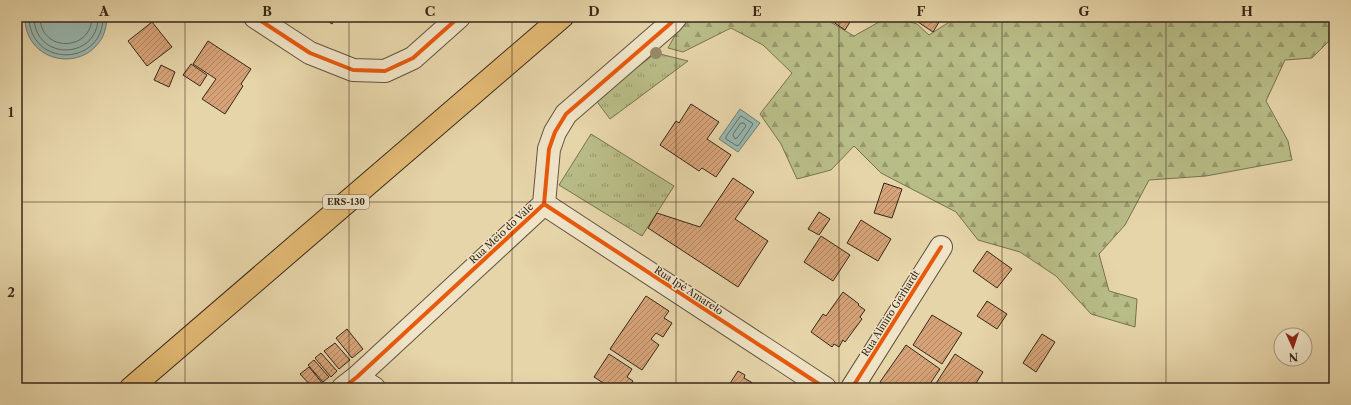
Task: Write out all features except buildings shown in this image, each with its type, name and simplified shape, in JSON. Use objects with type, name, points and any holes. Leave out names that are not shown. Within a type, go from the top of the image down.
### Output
[{"type":"main road","name":"ERS-130","points":[[131,388],[562,17]]},
{"type":"street","points":[[254,17],[310,53],[353,70],[385,71],[413,58],[459,17]]},
{"type":"street","name":"Rua Meio do Vale","points":[[358,384],[544,204],[549,149],[555,132],[566,114],[676,17]]},
{"type":"street","name":"Rua Ipê Amarelo","points":[[544,204],[825,388]]},
{"type":"street","name":"Rua Almiro Gerhardt","points":[[852,388],[941,247]]},
{"type":"green space","points":[[685,17],[822,17],[854,36],[888,17],[895,17],[917,24],[929,35],[957,17],[1334,17],[1334,36],[1312,58],[1285,60],[1266,101],[1288,141],[1292,160],[1206,176],[1149,180],[1125,225],[1099,254],[1109,291],[1137,299],[1135,327],[1091,314],[1056,276],[1020,252],[978,240],[956,212],[881,173],[854,146],[831,170],[797,179],[781,144],[760,114],[792,73],[763,45],[731,28],[683,52],[668,48]]},
{"type":"green space","points":[[656,53],[688,61],[610,119],[595,99]]},
{"type":"green space","points":[[591,134],[674,186],[642,236],[559,185]]},
{"type":"water","points":[[25,17],[107,17],[103,36],[92,49],[81,56],[68,59],[55,58],[43,52],[34,44],[27,32]]},
{"type":"water","points":[[740,109],[760,123],[738,152],[719,139]]},
{"type":"cycle path","points":[[255,17],[310,53],[353,70],[385,71],[413,58],[459,17]]},
{"type":"cycle path","points":[[343,388],[357,377],[544,204],[549,149],[555,132],[566,114],[676,17]]},
{"type":"cycle path","points":[[544,204],[825,388]]},
{"type":"cycle path","points":[[852,388],[941,247]]}]
